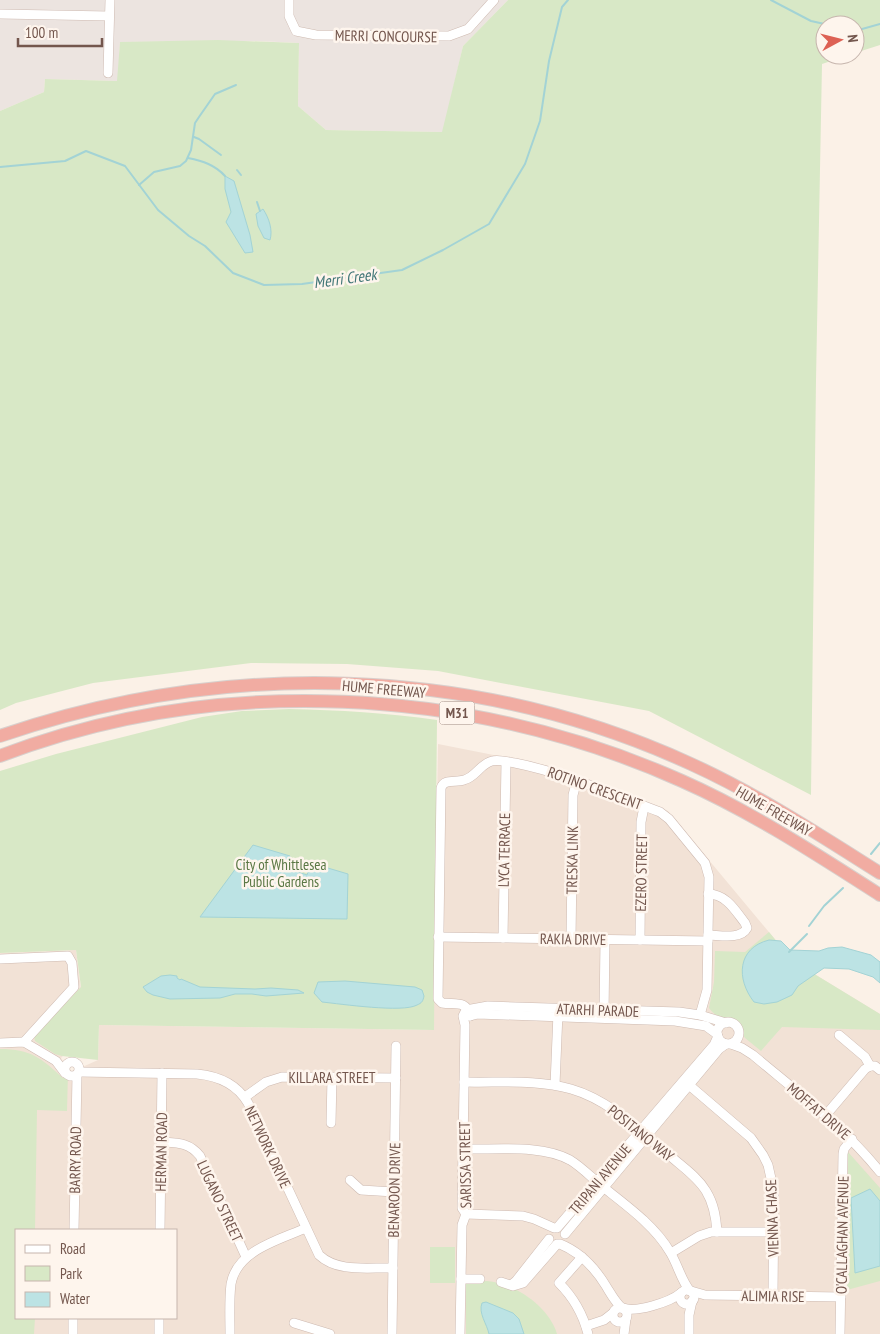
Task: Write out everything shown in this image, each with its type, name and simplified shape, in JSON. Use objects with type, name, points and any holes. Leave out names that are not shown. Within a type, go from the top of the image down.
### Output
[{"type":"highway","name":"HUME FREEWAY","points":[[0,736],[65,716],[128,701],[167,694],[245,685],[285,683],[355,684],[403,687],[472,696],[582,723],[625,737],[690,763],[784,813],[880,873]]},
{"type":"highway","name":"HUME FREEWAY","points":[[0,756],[55,738],[108,724],[176,711],[211,707],[266,702],[325,701],[446,711],[513,724],[560,736],[628,758],[664,773],[735,806],[880,895]]},
{"type":"street","points":[[108,73],[110,0]]},
{"type":"street","name":"MERRI CONCOURSE","points":[[290,0],[289,16],[296,31],[316,34],[449,36],[468,29],[494,0]]},
{"type":"street","points":[[0,14],[110,16]]},
{"type":"street","name":"ROTINO CRESCENT","points":[[468,1012],[455,1004],[442,1003],[439,1000],[438,937],[441,786],[446,782],[467,780],[490,762],[497,760],[548,770],[666,816],[705,863],[708,873],[707,990],[700,1015]]},
{"type":"street","name":"LYCA TERRACE","points":[[503,938],[506,762]]},
{"type":"street","name":"TRESKA LINK","points":[[571,939],[573,795],[577,780]]},
{"type":"street","name":"EZERO STREET","points":[[640,940],[641,822],[644,806]]},
{"type":"street","name":"RAKIA DRIVE","points":[[438,937],[640,940],[708,938],[743,933],[747,928],[745,923],[725,899],[716,894],[708,894]]},
{"type":"street","points":[[604,1014],[605,940]]},
{"type":"street","points":[[0,958],[68,956],[72,963],[74,987],[24,1042]]},
{"type":"street","name":"ATARHI PARADE","points":[[468,1012],[475,1014],[558,1012],[604,1014],[706,1026],[718,1035]]},
{"type":"street","name":"SARISSA STREET","points":[[460,1334],[462,1225],[466,1214],[462,1208],[464,1082],[461,1039],[468,1012]]},
{"type":"street","points":[[555,1085],[558,1012]]},
{"type":"street","name":"ATARHI PARADE","points":[[604,1014],[679,1012],[700,1015],[726,1023]]},
{"type":"street","points":[[726,1023],[735,1026],[739,1035],[736,1040],[729,1044],[721,1041],[718,1035],[720,1027],[726,1023]]},
{"type":"street","name":"TRIPANI AVENUE","points":[[506,1283],[515,1286],[523,1283],[557,1236],[643,1134],[714,1045],[718,1035]]},
{"type":"street","name":"MOFFAT DRIVE","points":[[739,1035],[753,1055]]},
{"type":"street","points":[[839,1035],[865,1057],[870,1066]]},
{"type":"street","points":[[0,1043],[24,1042],[56,1061],[72,1074]]},
{"type":"street","name":"TRIPANI AVENUE","points":[[643,1134],[689,1085],[719,1049],[729,1044]]},
{"type":"street","name":"MOFFAT DRIVE","points":[[729,1044],[739,1046],[753,1055],[825,1116],[852,1139],[880,1172]]},
{"type":"street","name":"BENAROON DRIVE","points":[[392,1334],[396,1046]]},
{"type":"street","points":[[56,1061],[78,1065],[72,1074]]},
{"type":"street","points":[[69,1062],[65,1067],[72,1074]]},
{"type":"street","points":[[825,1116],[865,1069],[875,1066],[880,1070]]},
{"type":"street","name":"HERMAN ROAD","points":[[160,1229],[162,1073]]},
{"type":"street","name":"NETWORK DRIVE","points":[[72,1074],[197,1074],[217,1077],[234,1087],[244,1097],[319,1255],[334,1265],[345,1267],[393,1268]]},
{"type":"street","name":"BARRY ROAD","points":[[72,1074],[76,1089],[74,1229]]},
{"type":"street","name":"KILLARA STREET","points":[[244,1097],[277,1077],[396,1078]]},
{"type":"street","points":[[331,1123],[332,1077]]},
{"type":"street","name":"POSITANO WAY","points":[[464,1082],[555,1085],[583,1093],[606,1105],[643,1134],[704,1187],[713,1206],[717,1232]]},
{"type":"street","name":"VIENNA CHASE","points":[[689,1085],[744,1131],[763,1155],[773,1183],[773,1295]]},
{"type":"street","name":"O'CALLAGHAN AVENUE","points":[[840,1334],[843,1154],[844,1149],[852,1139]]},
{"type":"street","name":"LUGANO STREET","points":[[161,1142],[186,1145],[200,1156],[246,1257]]},
{"type":"street","points":[[463,1149],[533,1150],[553,1153],[569,1160],[600,1185],[654,1231],[671,1253],[683,1280],[687,1297],[689,1334]]},
{"type":"street","points":[[350,1180],[360,1190],[394,1192]]},
{"type":"street","points":[[466,1214],[524,1216],[540,1222],[578,1254],[601,1278],[613,1298],[620,1315],[624,1334]]},
{"type":"street","points":[[230,1334],[232,1282],[236,1269],[246,1257],[306,1228]]},
{"type":"street","points":[[671,1253],[699,1236],[717,1232],[774,1232]]},
{"type":"street","points":[[578,1254],[560,1283],[576,1303],[587,1330]]},
{"type":"street","points":[[461,1279],[480,1279]]},
{"type":"street","name":"ALIMIA RISE","points":[[587,1330],[604,1320],[670,1300],[687,1297],[705,1295],[773,1295],[841,1297]]},
{"type":"street","points":[[73,1319],[73,1334]]},
{"type":"street","points":[[159,1319],[159,1334]]},
{"type":"street","points":[[294,1323],[330,1334]]},
{"type":"shaded area","points":[[0,0],[508,0],[463,46],[443,132],[326,130],[298,106],[299,43],[258,41],[120,42],[118,81],[45,79],[44,92],[0,111]]},
{"type":"shaded area","points":[[438,744],[554,767],[668,811],[793,961],[880,1014],[880,1334],[0,1334],[0,953],[76,950],[83,1005],[82,1035],[61,1058],[69,1073],[98,1060],[99,1025],[433,1030]]},
{"type":"green space","points":[[508,0],[880,0],[880,45],[865,50],[865,15],[815,15],[815,65],[822,65],[811,795],[649,711],[438,671],[347,664],[251,663],[93,683],[16,703],[0,710],[0,111],[44,92],[45,79],[117,81],[120,42],[218,40],[299,43],[298,106],[326,130],[442,132],[463,46]]},
{"type":"green space","name":"City of Whittlesea Public Gardens","points":[[289,709],[363,712],[437,720],[434,1030],[99,1025],[98,1060],[55,1054],[35,1041],[34,1036],[81,987],[76,950],[0,953],[0,771],[56,754],[202,717],[242,711]]},
{"type":"green space","points":[[769,932],[793,961],[880,1014],[880,1030],[782,1027],[761,1051],[745,1038],[737,1024],[714,1014],[709,1008],[714,982],[715,951],[745,952]]},
{"type":"green space","points":[[0,1049],[11,1049],[35,1056],[63,1078],[68,1073],[67,1111],[37,1110],[35,1229],[15,1229],[15,1319],[35,1319],[34,1334],[0,1334]]},
{"type":"green space","points":[[848,1152],[880,1188],[880,1281],[847,1290]]},
{"type":"green space","points":[[430,1247],[455,1247],[455,1283],[430,1283]]},
{"type":"green space","points":[[487,1281],[509,1286],[530,1298],[547,1315],[557,1334],[466,1334],[466,1283]]},
{"type":"water","points":[[225,176],[234,181],[253,252],[245,253],[226,222],[231,212],[225,189]]},
{"type":"water","points":[[263,209],[270,224],[270,240],[264,238],[258,226],[256,214]]},
{"type":"water","points":[[253,845],[290,856],[287,868],[307,875],[311,863],[348,874],[347,919],[200,917]]},
{"type":"water","points":[[769,940],[781,941],[790,950],[819,951],[842,947],[871,955],[880,962],[880,983],[873,977],[849,969],[824,968],[798,986],[792,995],[777,1002],[764,1004],[754,1002],[744,984],[743,965],[745,957],[751,950],[758,944]]},
{"type":"water","points":[[161,976],[177,976],[180,980],[200,987],[271,988],[298,990],[304,993],[266,996],[235,994],[220,998],[170,999],[153,995],[143,987]]},
{"type":"water","points":[[345,981],[415,987],[422,990],[424,996],[422,1002],[417,1005],[386,1008],[322,1002],[314,993],[318,982]]},
{"type":"water","points":[[870,1189],[880,1201],[880,1266],[855,1273],[851,1198]]},
{"type":"water","points":[[486,1302],[513,1313],[519,1319],[524,1334],[489,1334],[481,1311],[482,1303]]},
{"type":"waterway","name":"Merri Creek","points":[[0,167],[65,161],[86,151],[125,166],[158,210],[189,236],[205,246],[233,273],[264,285],[302,284],[402,270],[489,224],[525,164],[540,121],[549,61],[562,7],[568,0]]},
{"type":"waterway","name":"Merri Creek","points":[[771,0],[815,22]]},
{"type":"waterway","name":"Merri Creek","points":[[865,28],[880,24]]},
{"type":"waterway","points":[[139,185],[154,172],[180,166],[186,161],[191,150],[195,123],[215,94],[236,85]]},
{"type":"waterway","points":[[194,137],[221,155]]},
{"type":"waterway","points":[[188,158],[208,164],[225,176]]},
{"type":"waterway","points":[[237,170],[241,175]]},
{"type":"waterway","points":[[257,202],[260,211]]},
{"type":"waterway","points":[[871,854],[880,843]]},
{"type":"waterway","points":[[809,926],[824,906],[843,888]]},
{"type":"waterway","points":[[789,952],[807,934]]}]
